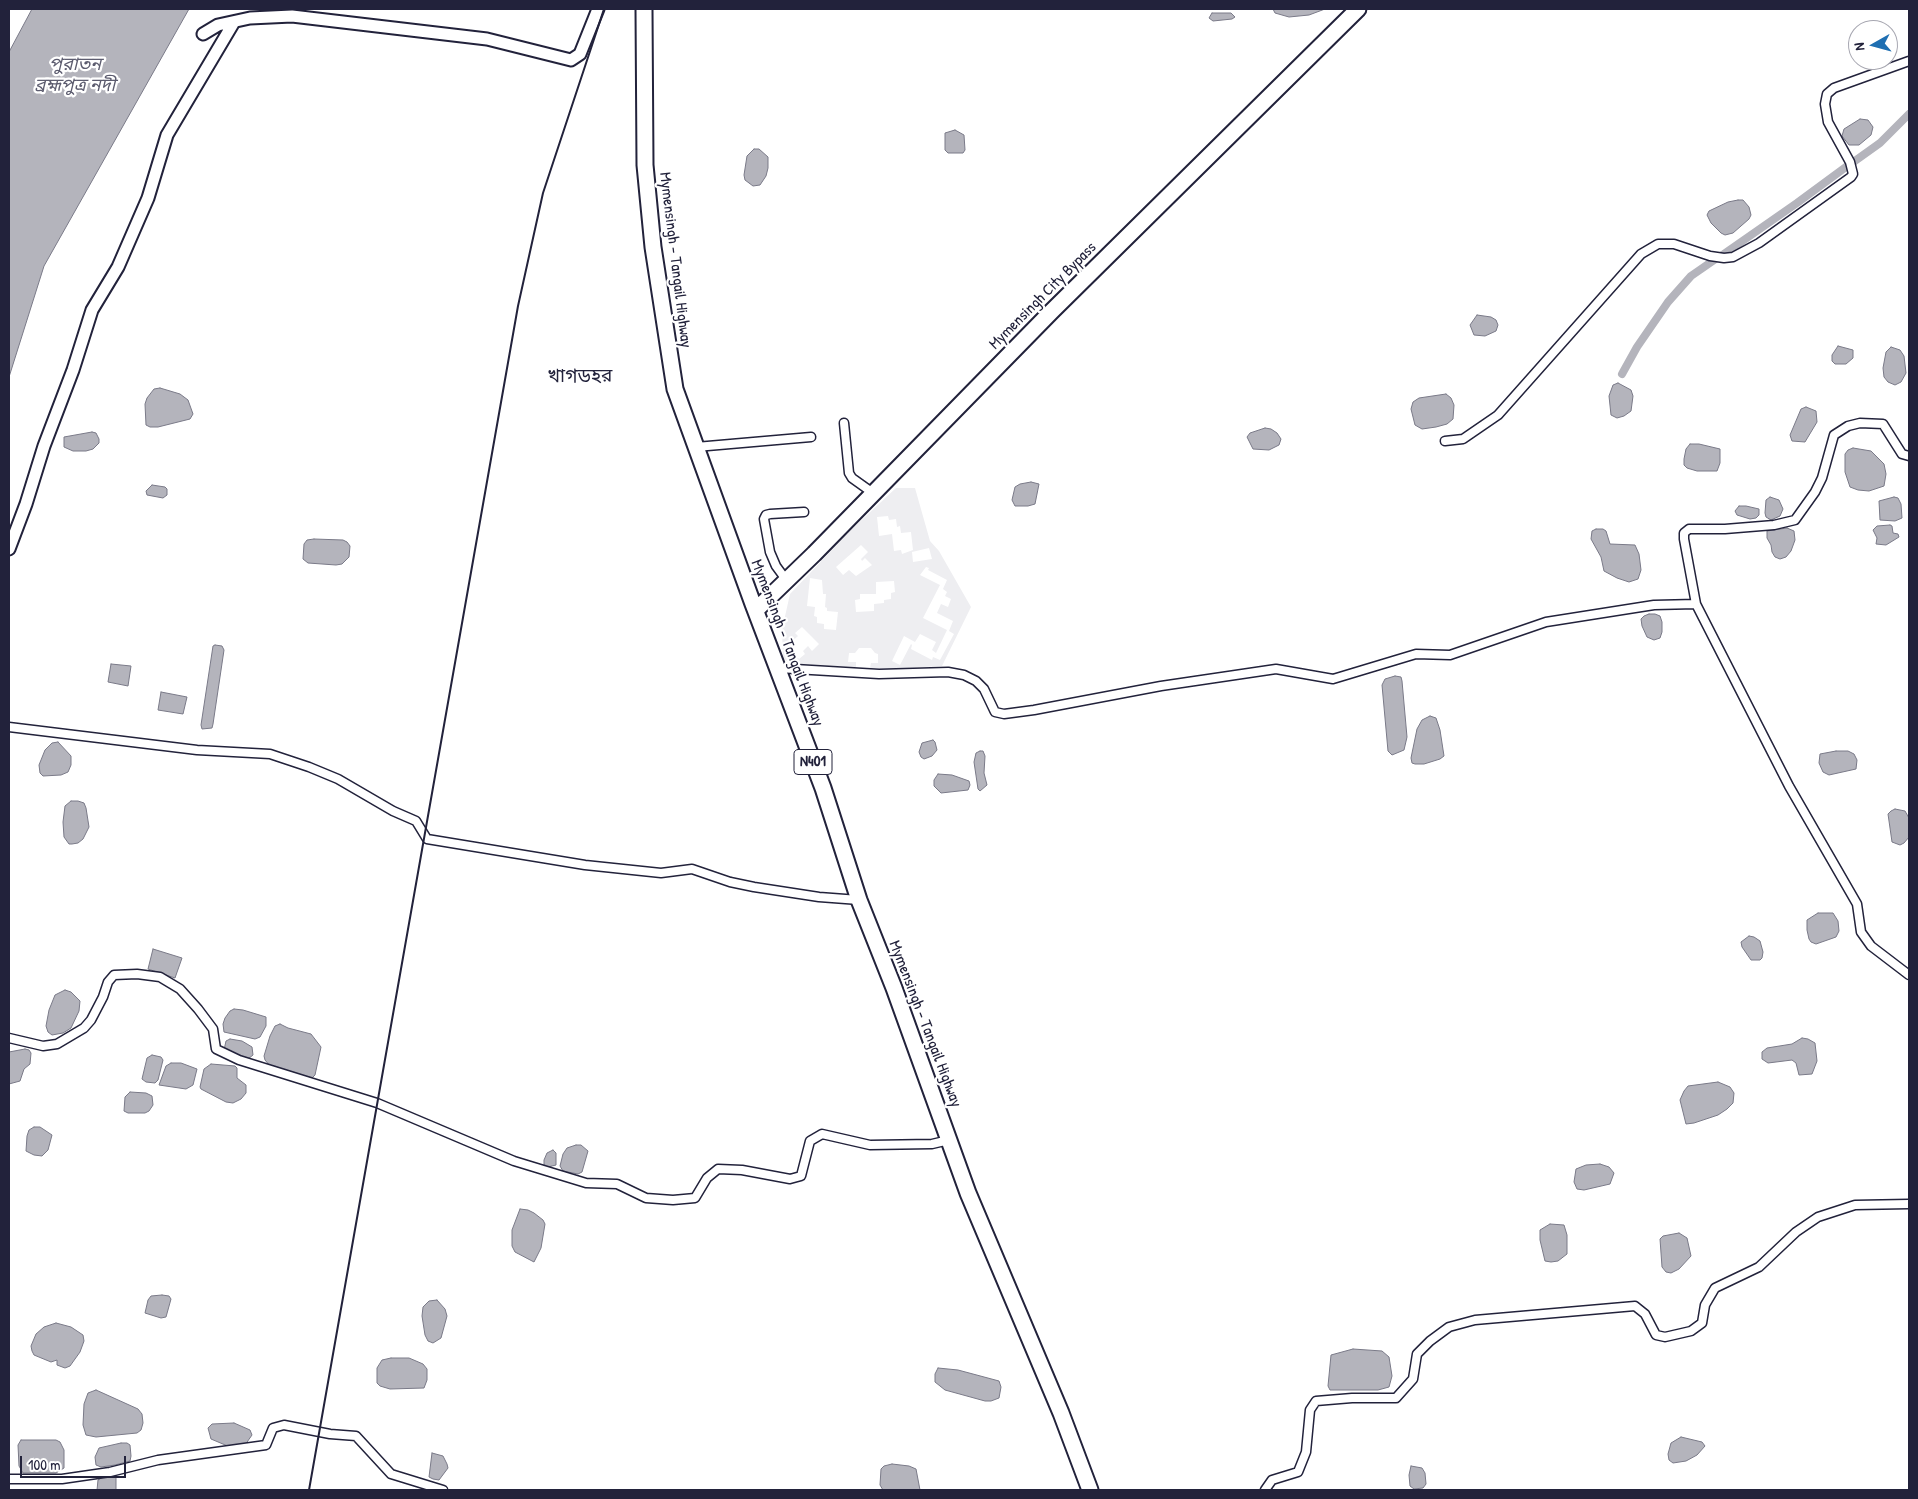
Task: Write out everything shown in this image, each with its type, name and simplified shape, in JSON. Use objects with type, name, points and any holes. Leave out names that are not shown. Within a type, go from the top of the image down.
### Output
[{"type":"highway","name":"Mymensingh - Tangail Highway","points":[[644,9],[645,165],[653,247],[675,389],[823,788],[859,900],[950,1140],[968,1193],[1061,1414],[1090,1490]]},
{"type":"highway","name":"Mymensingh City Bypass","points":[[756,610],[1052,311],[1358,9]]},
{"type":"street","points":[[203,34],[218,25],[250,18],[292,16],[487,39],[571,60],[580,54],[598,9]]},
{"type":"street","points":[[9,549],[26,504],[44,446],[73,370],[92,310],[118,267],[145,206],[167,136],[234,22]]},
{"type":"street","points":[[1446,440],[1463,439],[1498,415],[1641,254],[1658,244],[1674,244],[1710,256],[1733,257],[1759,243],[1851,178],[1853,174],[1850,162],[1828,122],[1825,104],[1827,94],[1834,88],[1909,61]]},
{"type":"street","points":[[844,423],[849,473],[852,478],[873,493]]},
{"type":"street","points":[[1909,456],[1902,454],[1883,424],[1860,423],[1848,426],[1834,435],[1822,478],[1795,520],[1774,525],[1689,529],[1684,533],[1696,604],[1789,786],[1857,904],[1861,932],[1871,946],[1909,975]]},
{"type":"street","points":[[696,447],[811,438]]},
{"type":"street","points":[[787,580],[776,566],[770,552],[764,519],[766,515],[770,514],[804,512]]},
{"type":"street","points":[[778,668],[879,674],[948,672],[964,675],[976,681],[984,689],[995,712],[1004,714],[1161,686],[1276,670],[1333,679],[1416,654],[1450,655],[1546,622],[1654,605],[1696,604]]},
{"type":"street","points":[[9,727],[188,749],[270,754],[338,779],[393,811],[416,821],[427,839],[585,865],[661,873],[692,869],[730,882],[754,887],[819,897],[859,900]]},
{"type":"street","points":[[9,1038],[43,1046],[58,1044],[84,1028],[91,1020],[108,982],[114,975],[137,974],[160,977],[180,989],[213,1029],[216,1049],[239,1060],[377,1103],[514,1161],[586,1183],[617,1184],[646,1198],[672,1200],[695,1198],[706,1178],[718,1169],[742,1170],[790,1179],[801,1176],[810,1141],[822,1134],[870,1145],[932,1144],[950,1140]]},
{"type":"street","points":[[1265,1490],[1272,1480],[1298,1472],[1306,1452],[1310,1410],[1316,1401],[1352,1398],[1396,1398],[1413,1379],[1417,1354],[1430,1341],[1449,1327],[1475,1320],[1635,1306],[1645,1314],[1656,1335],[1665,1338],[1691,1330],[1702,1323],[1706,1305],[1715,1288],[1759,1267],[1796,1232],[1818,1218],[1855,1205],[1909,1204]]},
{"type":"street","points":[[9,1479],[62,1479],[110,1472],[158,1460],[266,1445],[274,1428],[284,1425],[330,1434],[356,1436],[391,1474],[444,1490]]},
{"type":"shaded area","points":[[896,488],[915,488],[930,541],[939,551],[971,607],[942,666],[870,670],[789,663],[783,658],[782,630],[790,594],[851,530]],"holes":[[[888,516],[889,520],[896,519],[897,527],[900,526],[901,533],[911,532],[913,550],[902,554],[901,550],[894,551],[892,534],[879,536],[877,517]],[[861,545],[868,552],[861,559],[862,561],[865,558],[872,565],[856,576],[849,570],[843,575],[836,567]],[[929,548],[932,559],[913,562],[912,552]],[[926,567],[947,580],[943,589],[947,592],[945,596],[951,599],[948,607],[941,604],[937,613],[953,621],[949,631],[954,634],[940,660],[933,657],[932,660],[911,649],[911,644],[900,665],[892,661],[904,636],[915,642],[920,634],[936,642],[932,650],[936,653],[947,630],[923,618],[940,585],[920,575]],[[810,578],[822,580],[823,594],[826,594],[825,607],[827,611],[838,612],[836,630],[824,629],[824,624],[817,623],[817,617],[814,616],[815,607],[807,606]],[[894,581],[895,592],[891,593],[891,599],[884,600],[884,603],[874,604],[874,611],[856,612],[855,600],[860,599],[860,594],[876,594],[876,582]],[[802,627],[819,644],[812,651],[808,646],[803,651],[805,654],[799,659],[787,646],[798,636],[795,633]],[[859,648],[871,648],[878,654],[878,663],[871,663],[870,668],[860,669],[856,667],[856,662],[848,662],[849,653],[855,653]]]},
{"type":"water","name":"পুরাতন ব্রহ্মপুত্র নদী","points":[[32,9],[189,9],[44,266],[9,377],[9,52]]},
{"type":"water","points":[[1273,9],[1325,9],[1309,15],[1289,17],[1275,13]]},
{"type":"water","points":[[1212,13],[1231,13],[1235,17],[1213,21],[1209,18]]},
{"type":"water","points":[[1860,119],[1868,120],[1873,127],[1871,135],[1859,145],[1849,145],[1842,136],[1844,129]]},
{"type":"water","points":[[955,130],[964,135],[965,150],[963,153],[948,153],[945,150],[945,133]]},
{"type":"water","points":[[754,149],[759,149],[768,157],[768,168],[766,176],[760,185],[753,186],[745,180],[744,175],[747,156]]},
{"type":"water","points":[[1743,200],[1749,207],[1751,215],[1733,233],[1725,235],[1711,223],[1707,215],[1709,211],[1728,202]]},
{"type":"water","points":[[1477,315],[1491,317],[1496,320],[1498,325],[1496,331],[1485,336],[1474,335],[1470,325]]},
{"type":"water","points":[[1838,346],[1853,350],[1853,358],[1846,364],[1835,364],[1832,361],[1832,355]]},
{"type":"water","points":[[1891,347],[1900,350],[1904,356],[1906,373],[1901,382],[1895,385],[1888,382],[1884,377],[1883,368],[1886,352]]},
{"type":"water","points":[[1618,383],[1631,390],[1633,396],[1631,411],[1617,418],[1611,415],[1609,396],[1613,385]]},
{"type":"water","points":[[160,388],[180,394],[188,400],[193,414],[190,419],[158,427],[146,425],[145,404],[147,398],[154,389]]},
{"type":"water","points":[[1446,394],[1451,398],[1454,405],[1453,419],[1447,424],[1436,427],[1422,429],[1415,425],[1411,409],[1413,402],[1419,398]]},
{"type":"water","points":[[1806,407],[1816,411],[1817,422],[1805,442],[1792,441],[1790,435],[1801,409]]},
{"type":"water","points":[[1265,428],[1277,433],[1281,439],[1279,445],[1269,450],[1253,449],[1247,437],[1250,433]]},
{"type":"water","points":[[96,433],[99,439],[99,443],[93,449],[73,451],[64,447],[64,437]]},
{"type":"water","points":[[1690,444],[1720,449],[1720,463],[1717,471],[1697,471],[1684,465],[1686,449]]},
{"type":"water","points":[[1853,448],[1871,451],[1884,464],[1886,474],[1884,486],[1869,491],[1850,487],[1845,472],[1845,454]]},
{"type":"water","points":[[1031,482],[1039,484],[1035,504],[1015,506],[1012,500],[1015,487]]},
{"type":"water","points":[[152,485],[165,487],[167,495],[163,498],[147,495],[146,491]]},
{"type":"water","points":[[1770,497],[1779,500],[1783,509],[1780,516],[1771,520],[1766,517],[1765,513],[1766,500]]},
{"type":"water","points":[[1894,497],[1898,498],[1901,504],[1902,518],[1895,521],[1880,520],[1879,501]]},
{"type":"water","points":[[1739,506],[1759,509],[1759,515],[1756,518],[1750,519],[1737,515],[1735,511]]},
{"type":"water","points":[[1877,526],[1892,526],[1893,533],[1898,534],[1899,537],[1886,545],[1876,544],[1877,538],[1873,530]]},
{"type":"water","points":[[1787,528],[1794,531],[1795,540],[1791,551],[1786,557],[1780,559],[1775,557],[1772,552],[1767,538],[1767,531]]},
{"type":"water","points":[[1596,529],[1606,531],[1610,544],[1635,545],[1639,554],[1641,570],[1638,579],[1629,582],[1604,571],[1601,557],[1591,539],[1592,531]]},
{"type":"water","points":[[307,540],[343,540],[347,542],[350,546],[349,557],[342,564],[336,565],[308,563],[303,559],[304,544]]},
{"type":"water","points":[[1649,614],[1660,616],[1662,622],[1660,638],[1654,640],[1647,637],[1642,626],[1641,619]]},
{"type":"water","points":[[213,646],[222,646],[224,650],[213,724],[212,728],[202,729],[201,725]]},
{"type":"water","points":[[111,664],[131,666],[128,686],[108,682]]},
{"type":"water","points":[[1395,676],[1401,677],[1402,681],[1407,737],[1404,750],[1392,755],[1388,751],[1382,685],[1385,679]]},
{"type":"water","points":[[161,692],[187,697],[183,714],[158,710]]},
{"type":"water","points":[[1430,716],[1436,718],[1444,756],[1424,764],[1412,763],[1411,758],[1417,729],[1422,720]]},
{"type":"water","points":[[933,740],[937,750],[932,756],[924,759],[919,752],[922,743]]},
{"type":"water","points":[[58,742],[71,756],[71,765],[68,772],[61,775],[43,776],[40,773],[39,765],[45,750],[52,743]]},
{"type":"water","points":[[983,751],[985,756],[984,773],[987,785],[980,791],[978,789],[974,762],[976,753]]},
{"type":"water","points":[[1848,751],[1854,754],[1857,760],[1856,769],[1829,775],[1823,772],[1819,763],[1820,754]]},
{"type":"water","points":[[938,774],[952,775],[969,781],[968,790],[941,793],[934,786],[934,780]]},
{"type":"water","points":[[71,801],[84,803],[89,827],[83,839],[78,843],[69,844],[64,837],[63,822],[65,806]]},
{"type":"water","points":[[1895,809],[1905,811],[1909,818],[1909,837],[1900,845],[1892,842],[1888,814]]},
{"type":"water","points":[[1818,913],[1833,913],[1838,921],[1839,931],[1836,937],[1816,944],[1809,939],[1807,920]]},
{"type":"water","points":[[1749,936],[1760,941],[1763,952],[1760,960],[1751,960],[1742,947],[1741,942]]},
{"type":"water","points":[[153,949],[182,958],[175,978],[148,969]]},
{"type":"water","points":[[65,990],[71,992],[80,1001],[79,1011],[71,1028],[63,1033],[52,1035],[48,1032],[46,1026],[49,1010],[55,995]]},
{"type":"water","points":[[234,1009],[266,1017],[266,1026],[260,1037],[255,1039],[224,1032],[223,1024],[225,1018]]},
{"type":"water","points":[[280,1024],[311,1034],[321,1047],[315,1075],[312,1078],[271,1067],[265,1060],[264,1056],[270,1036],[275,1026]]},
{"type":"water","points":[[1802,1038],[1815,1043],[1817,1061],[1812,1074],[1799,1075],[1796,1063],[1792,1060],[1768,1063],[1762,1059],[1762,1052],[1767,1048],[1792,1044]]},
{"type":"water","points":[[230,1039],[242,1041],[252,1047],[253,1055],[248,1059],[224,1050],[226,1041]]},
{"type":"water","points":[[25,1049],[31,1053],[30,1064],[24,1069],[20,1081],[9,1084],[9,1052]]},
{"type":"water","points":[[152,1055],[161,1057],[163,1060],[158,1080],[155,1083],[146,1082],[142,1079],[147,1058]]},
{"type":"water","points":[[171,1063],[181,1063],[197,1069],[193,1085],[186,1089],[159,1085],[166,1066]]},
{"type":"water","points":[[211,1064],[235,1066],[237,1068],[237,1078],[246,1085],[246,1093],[241,1099],[233,1103],[226,1102],[201,1089],[204,1069]]},
{"type":"water","points":[[1718,1082],[1730,1087],[1734,1093],[1733,1103],[1718,1115],[1686,1124],[1680,1100],[1684,1091],[1688,1086]]},
{"type":"water","points":[[130,1092],[146,1093],[152,1096],[153,1105],[149,1111],[145,1113],[128,1113],[124,1111],[125,1097]]},
{"type":"water","points":[[34,1127],[40,1127],[52,1135],[48,1150],[42,1156],[26,1151],[29,1130]]},
{"type":"water","points":[[581,1145],[588,1151],[582,1172],[578,1174],[563,1171],[560,1166],[563,1154],[567,1148]]},
{"type":"water","points":[[553,1150],[556,1153],[556,1165],[544,1166],[547,1153]]},
{"type":"water","points":[[1600,1164],[1609,1167],[1614,1173],[1610,1184],[1584,1190],[1577,1189],[1574,1182],[1576,1169],[1586,1165]]},
{"type":"water","points":[[520,1209],[534,1213],[545,1224],[541,1248],[534,1262],[515,1252],[512,1246],[512,1230]]},
{"type":"water","points":[[1550,1224],[1564,1225],[1567,1235],[1567,1254],[1558,1261],[1551,1262],[1545,1261],[1540,1240],[1540,1230]]},
{"type":"water","points":[[1679,1233],[1687,1238],[1691,1256],[1679,1269],[1671,1273],[1666,1272],[1662,1267],[1660,1239],[1663,1236]]},
{"type":"water","points":[[151,1296],[169,1296],[171,1299],[166,1317],[161,1318],[145,1313]]},
{"type":"water","points":[[437,1300],[445,1309],[447,1316],[441,1338],[433,1343],[428,1341],[425,1335],[422,1316],[423,1307],[429,1301]]},
{"type":"water","points":[[56,1323],[71,1327],[83,1335],[84,1341],[80,1352],[70,1366],[65,1368],[57,1365],[57,1360],[51,1362],[34,1355],[31,1346],[36,1334],[44,1327]]},
{"type":"water","points":[[1353,1349],[1382,1351],[1389,1357],[1392,1376],[1389,1387],[1378,1390],[1330,1390],[1328,1386],[1331,1355]]},
{"type":"water","points":[[409,1358],[423,1364],[427,1369],[427,1380],[424,1388],[390,1389],[380,1386],[377,1383],[377,1368],[382,1360]]},
{"type":"water","points":[[938,1368],[958,1370],[999,1381],[1001,1387],[999,1398],[985,1401],[945,1390],[935,1382],[935,1374]]},
{"type":"water","points":[[96,1390],[138,1409],[142,1414],[143,1423],[141,1430],[137,1433],[96,1437],[86,1435],[83,1425],[84,1404],[88,1393]]},
{"type":"water","points":[[234,1423],[250,1430],[252,1435],[245,1445],[230,1447],[211,1439],[208,1428],[212,1424]]},
{"type":"water","points":[[1681,1437],[1702,1442],[1705,1446],[1697,1455],[1686,1461],[1673,1463],[1669,1460],[1668,1454],[1671,1443]]},
{"type":"water","points":[[21,1440],[56,1440],[60,1442],[64,1450],[64,1468],[56,1473],[23,1473],[19,1466],[18,1445]]},
{"type":"water","points":[[121,1443],[130,1445],[130,1461],[101,1467],[96,1465],[95,1457],[99,1448]]},
{"type":"water","points":[[432,1453],[443,1456],[447,1464],[448,1468],[439,1480],[429,1477]]},
{"type":"water","points":[[892,1464],[909,1466],[916,1469],[920,1490],[883,1490],[880,1485],[881,1469]]},
{"type":"water","points":[[1411,1466],[1422,1468],[1425,1473],[1426,1484],[1423,1488],[1414,1489],[1410,1486],[1409,1475]]},
{"type":"water","points":[[105,1476],[116,1476],[116,1490],[97,1490],[98,1480]]},
{"type":"waterway","points":[[1852,163],[1880,143],[1909,114]]},
{"type":"waterway","points":[[1721,256],[1850,164]]},
{"type":"waterway","points":[[1622,374],[1637,347],[1668,302],[1691,276],[1717,258]]},
{"type":"railway","points":[[309,1490],[518,306],[543,193],[604,9]]},
{"type":"district","name":"খাগডহর","points":[[580,377]]}]
